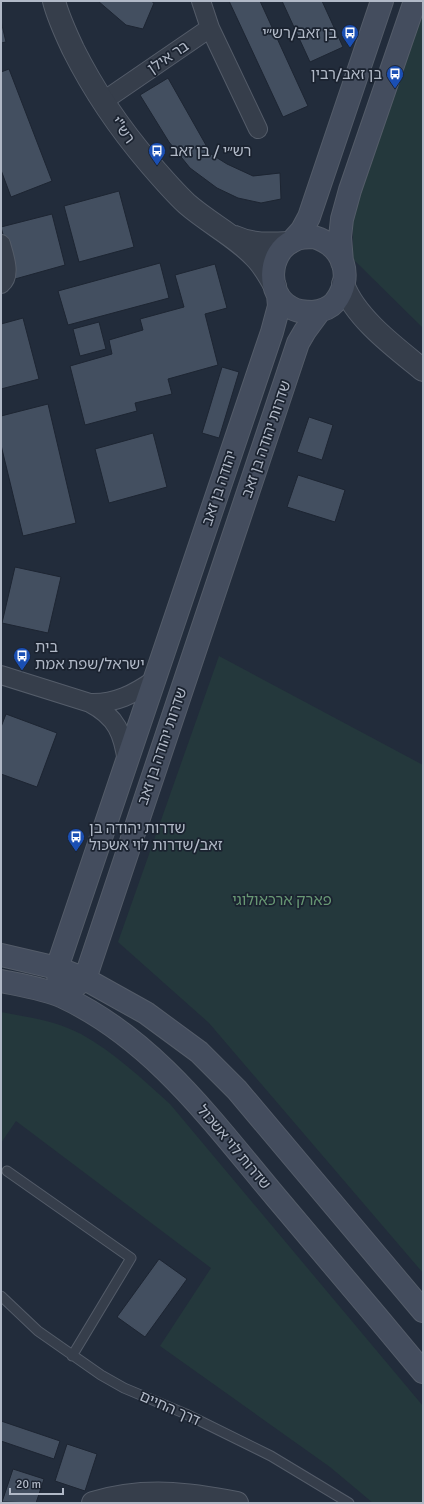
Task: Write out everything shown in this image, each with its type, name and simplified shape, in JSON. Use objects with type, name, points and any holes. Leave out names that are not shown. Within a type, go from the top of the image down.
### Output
[{"type":"main road","points":[[382,1],[309,217],[302,230],[281,250],[274,266],[276,290],[288,307],[302,312],[322,310],[333,305],[344,284],[344,269],[340,237],[342,219],[350,190],[414,1]]},
{"type":"main road","points":[[291,241],[306,237],[321,239],[334,248],[342,262]]},
{"type":"main road","name":"יהודה בן זאב","points":[[154,680],[272,332],[279,306],[276,290]]},
{"type":"main road","name":"שדרות יהודה בן זאב","points":[[84,979],[296,349],[304,331],[322,310]]},
{"type":"main road","name":"שדרות יהודה בן זאב","points":[[61,996],[57,968],[154,680]]},
{"type":"main road","points":[[1,954],[57,968],[84,979],[146,1013],[199,1052],[237,1090],[423,1311]]},
{"type":"main road","points":[[61,996],[84,979]]},
{"type":"main road","name":"שדרות לוי אשכול","points":[[1,981],[22,985],[61,996],[90,1011],[114,1026],[136,1043],[168,1072],[208,1116],[423,1372]]},
{"type":"street","name":"רש\"י","points":[[54,1],[84,71],[102,102],[133,145],[186,204],[226,233],[258,259],[267,272],[276,290]]},
{"type":"street","points":[[201,1],[210,28],[258,129]]},
{"type":"street","name":"בר אילן","points":[[102,102],[210,28]]},
{"type":"street","name":"רש\"י","points":[[226,233],[243,241],[266,244],[291,241]]},
{"type":"street","points":[[1,244],[6,272],[6,276],[1,284]]},
{"type":"street","points":[[344,284],[351,301],[384,338]]},
{"type":"street","points":[[322,310],[340,313],[355,320],[384,338],[423,370]]},
{"type":"street","points":[[1,675],[90,703],[102,709],[119,729],[124,742],[127,762]]},
{"type":"street","points":[[90,703],[107,702],[126,698],[154,680]]},
{"type":"street","points":[[93,1503],[132,1495],[168,1493],[203,1496],[237,1503]]},
{"type":"lane","points":[[7,1171],[131,1258],[72,1356]]},
{"type":"lane","name":"דרך החיים","points":[[1,1296],[38,1331],[100,1375],[124,1388],[186,1414],[271,1456],[349,1503]]},
{"type":"green space","points":[[423,3],[423,328],[353,259],[353,200]]},
{"type":"green space","name":"פארק ארכאולוגי","points":[[219,656],[423,765],[423,1273],[209,1023],[118,942]]},
{"type":"green space","points":[[1,1012],[52,1023],[81,1034],[116,1057],[170,1104],[423,1406],[423,1503],[373,1503],[330,1467],[160,1346],[211,1268],[16,1121],[1,1143]]},
{"type":"building","points":[[98,1],[151,1],[154,3],[143,29],[126,25]]},
{"type":"building","points":[[229,1],[260,1],[308,106],[283,117]]},
{"type":"building","points":[[282,1],[322,1],[343,47],[310,62]]},
{"type":"building","points":[[1,21],[6,42],[1,43]]},
{"type":"building","points":[[9,69],[52,181],[11,197],[1,170],[1,72]]},
{"type":"building","points":[[168,78],[211,154],[227,164],[253,176],[280,173],[281,199],[261,203],[238,198],[217,188],[190,168],[169,142],[140,95]]},
{"type":"building","points":[[119,191],[134,247],[79,262],[64,206]]},
{"type":"building","points":[[52,214],[65,265],[15,279],[1,227]]},
{"type":"building","points":[[160,263],[169,298],[68,325],[58,291]]},
{"type":"building","points":[[215,264],[227,308],[205,314],[218,365],[168,379],[172,394],[135,403],[137,411],[85,425],[70,366],[112,354],[109,340],[143,330],[140,319],[184,307],[175,275]]},
{"type":"building","points":[[23,318],[39,379],[1,389],[1,324]]},
{"type":"building","points":[[99,322],[106,349],[80,356],[73,329]]},
{"type":"building","points":[[222,367],[239,372],[219,438],[202,433]]},
{"type":"building","points":[[48,404],[76,523],[23,536],[1,445],[1,416]]},
{"type":"building","points":[[309,417],[333,425],[322,460],[297,452]]},
{"type":"building","points":[[153,433],[167,487],[109,503],[95,449]]},
{"type":"building","points":[[298,475],[345,490],[335,522],[287,507]]},
{"type":"building","points":[[15,567],[61,577],[48,633],[2,623]]},
{"type":"building","points":[[6,714],[57,733],[37,787],[1,774],[1,727]]},
{"type":"building","points":[[159,1259],[187,1279],[145,1337],[117,1317]]},
{"type":"building","points":[[1,1421],[60,1441],[54,1459],[1,1441]]},
{"type":"building","points":[[67,1444],[97,1454],[85,1491],[55,1481]]},
{"type":"building","points":[[13,1469],[44,1479],[36,1503],[2,1502]]},
{"type":"place","name":"בן זאב/רש״י","points":[[350,48]]},
{"type":"place","name":"בן זאב/רבין","points":[[395,89]]},
{"type":"place","name":"רש״י / בן זאב","points":[[157,166]]},
{"type":"place","name":"בית ישראל/שפת אמת","points":[[22,671]]},
{"type":"place","name":"שדרות יהודה בן זאב/שדרות לוי אשכול","points":[[76,852]]}]
